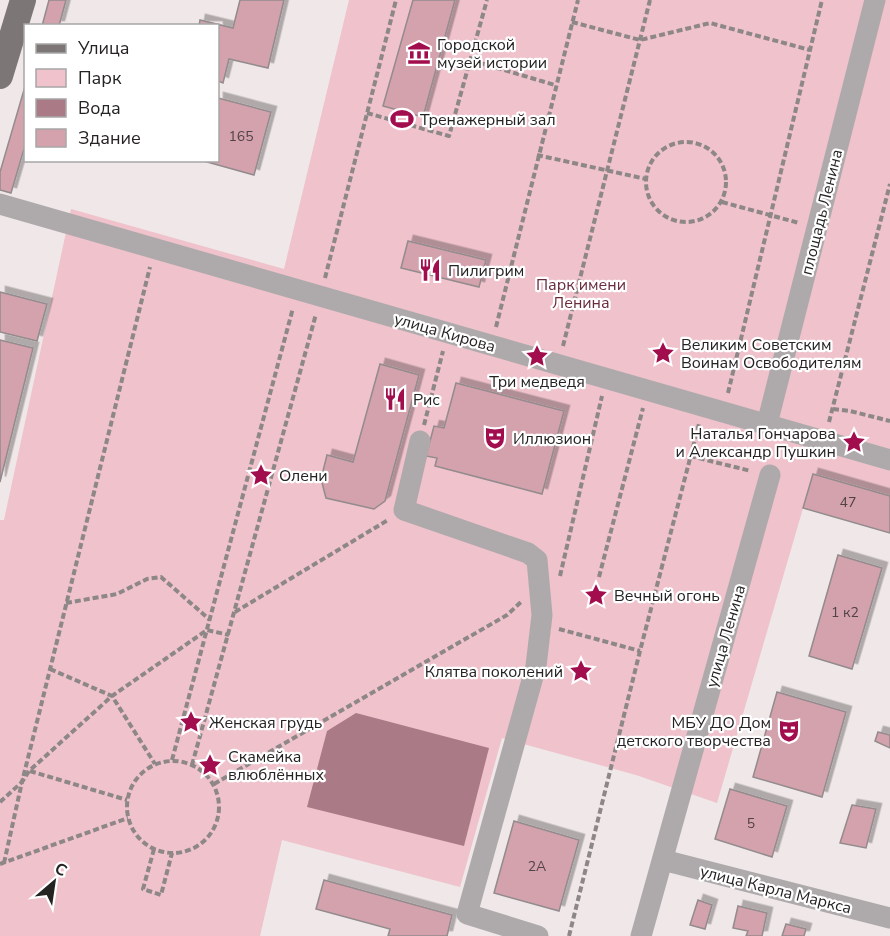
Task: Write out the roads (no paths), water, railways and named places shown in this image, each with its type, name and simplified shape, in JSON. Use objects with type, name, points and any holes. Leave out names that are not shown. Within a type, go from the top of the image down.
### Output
[{"type":"main road","points":[[0,76],[23,0]]},
{"type":"street","name":"площадь Ленина","points":[[767,424],[875,0]]},
{"type":"street","name":"улица Кирова","points":[[0,204],[890,460]]},
{"type":"street","points":[[420,441],[404,510],[528,553],[537,560],[549,583],[536,666],[467,914],[538,936]]},
{"type":"street","name":"улица Ленина","points":[[641,936],[771,475]]},
{"type":"street","name":"улица Карла Маркса","points":[[663,860],[890,918]]},
{"type":"water","points":[[356,713],[489,748],[464,846],[307,807],[327,731]]},
{"type":"place","name":"Городской музей истории","points":[[419,53]]},
{"type":"place","name":"Тренажерный зал","points":[[402,119]]},
{"type":"place","name":"Пилигрим","points":[[430,270]]},
{"type":"place","name":"Великим Советским Воинам Освободителям","points":[[663,353]]},
{"type":"place","name":"Три медведя","points":[[537,356]]},
{"type":"place","name":"Рис","points":[[395,399]]},
{"type":"place","name":"Иллюзион","points":[[495,438]]},
{"type":"place","name":"Наталья Гончарова и Александр Пушкин","points":[[854,442]]},
{"type":"place","name":"Олени","points":[[261,475]]},
{"type":"place","name":"Вечный огонь","points":[[596,595]]},
{"type":"place","name":"Клятва поколений","points":[[581,671]]},
{"type":"place","name":"Женская грудь","points":[[191,722]]},
{"type":"place","name":"МБУ ДО Дом детского творчества","points":[[789,731]]},
{"type":"place","name":"Скамейка влюблённых","points":[[210,765]]},
{"type":"park label","name":"Парк имени Ленина","points":[[581,293]]}]
